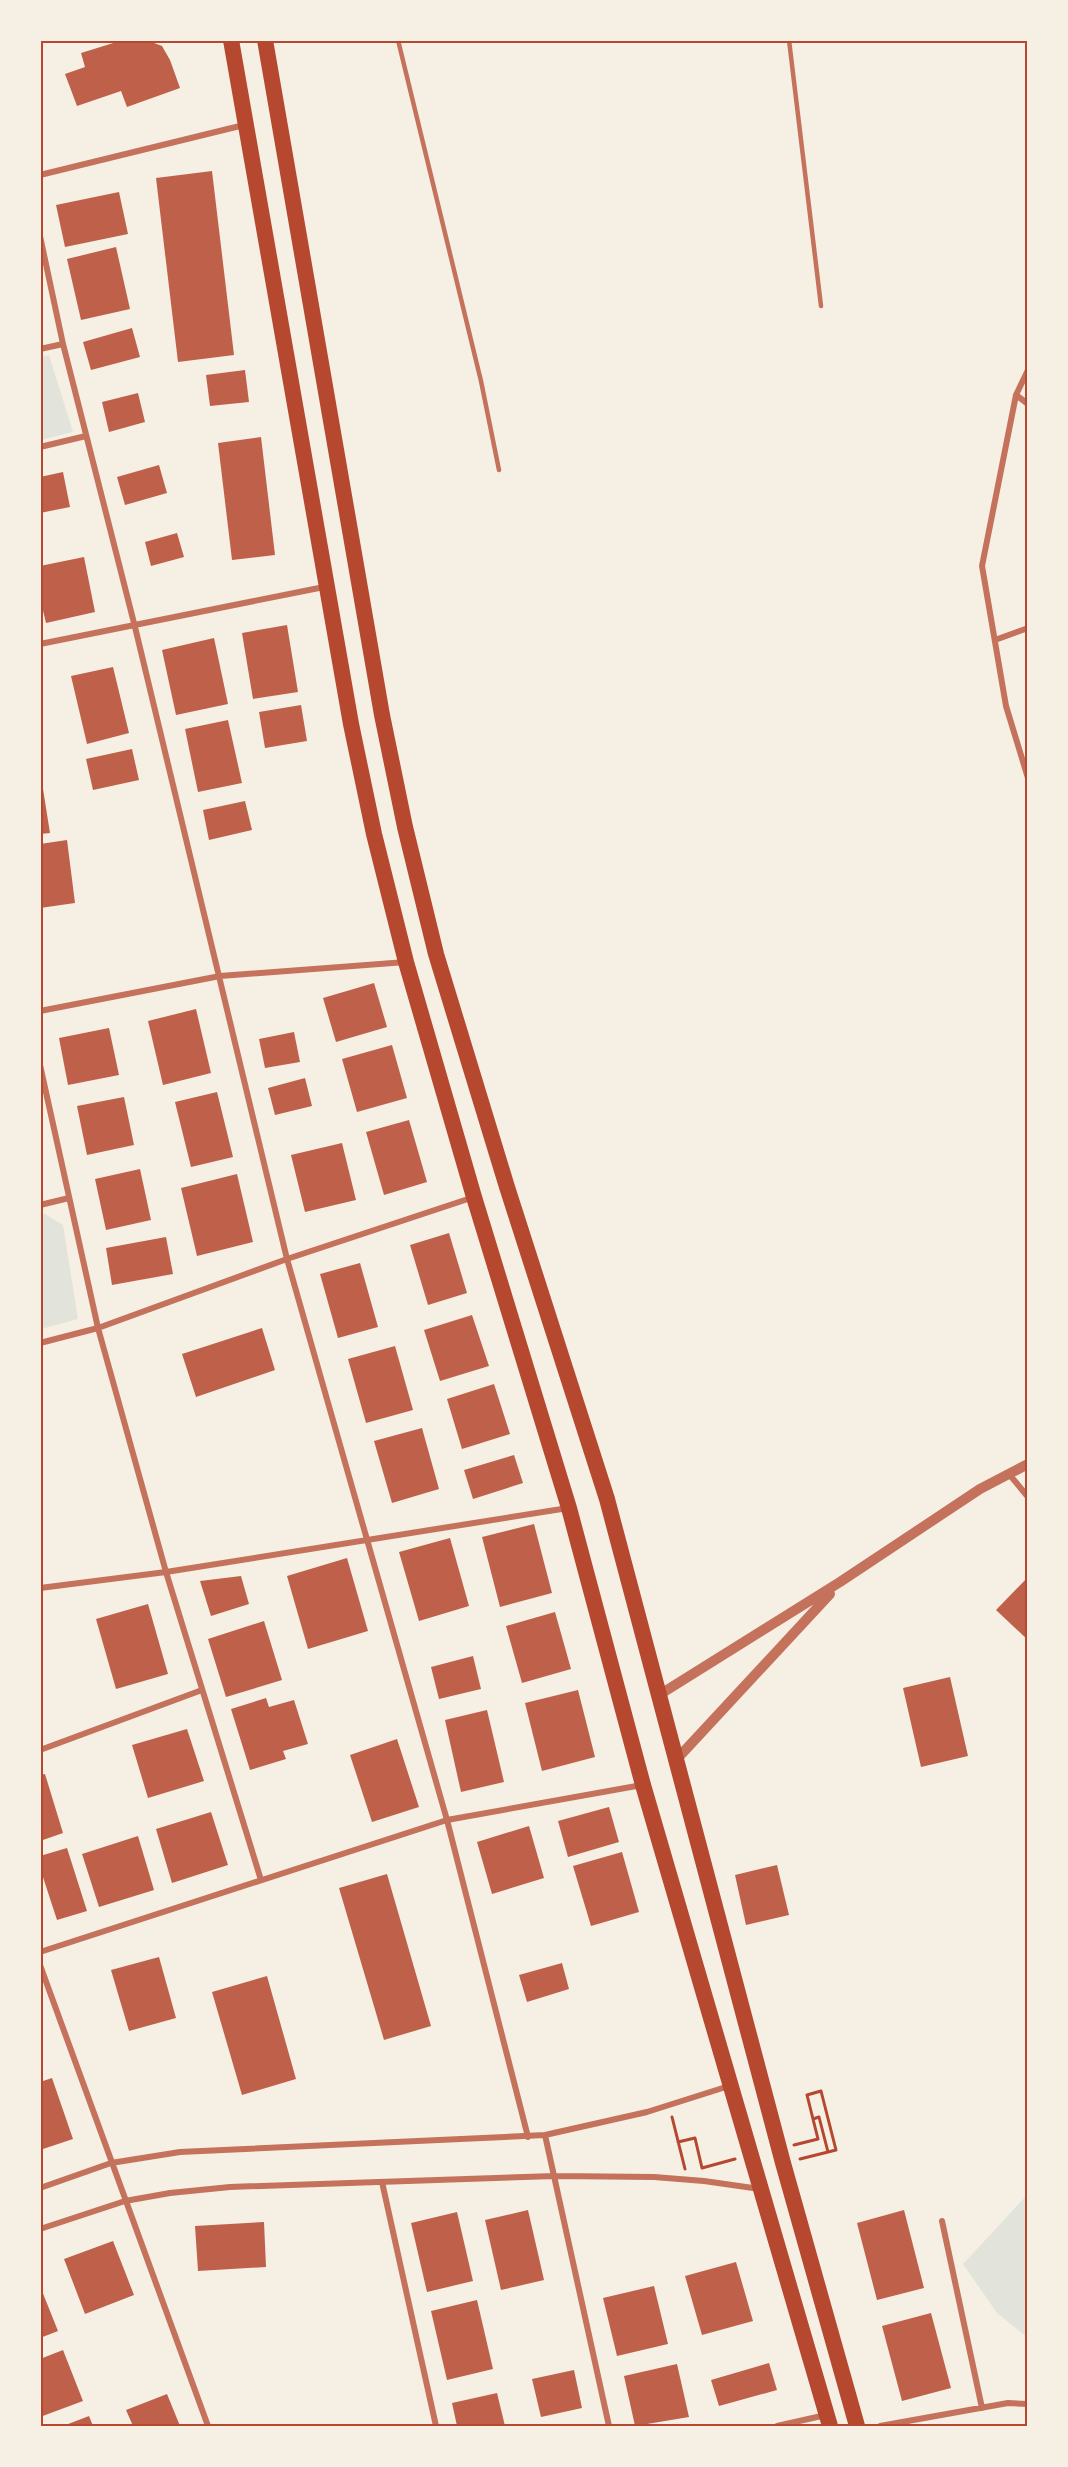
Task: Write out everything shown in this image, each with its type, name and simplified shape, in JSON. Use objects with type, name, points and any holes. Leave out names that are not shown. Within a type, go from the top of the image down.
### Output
[{"type":"highway","points":[[231,40],[353,735],[374,834],[406,962],[568,1508],[643,1785],[829,2421]]},
{"type":"highway","points":[[265,40],[382,716],[405,827],[436,954],[507,1187],[607,1499],[783,2163],[856,2427]]},
{"type":"street","points":[[40,176],[246,124]]},
{"type":"street","points":[[40,236],[63,344],[135,627],[287,1259],[447,1820],[528,2137]]},
{"type":"street","points":[[40,349],[63,344]]},
{"type":"street","points":[[1028,370],[1016,395],[982,566],[1006,706],[1028,778]]},
{"type":"street","points":[[1016,395],[1028,404]]},
{"type":"street","points":[[40,447],[86,436]]},
{"type":"street","points":[[40,644],[135,627],[328,586]]},
{"type":"street","points":[[995,640],[1028,628]]},
{"type":"street","points":[[40,1011],[220,976],[406,962]]},
{"type":"street","points":[[40,1065],[98,1329],[166,1572],[261,1880]]},
{"type":"street","points":[[40,1343],[98,1329],[287,1259],[474,1197]]},
{"type":"street","points":[[40,1205],[69,1198]]},
{"type":"street","points":[[659,1695],[840,1582],[1008,1473],[1028,1464]]},
{"type":"street","points":[[1008,1473],[1028,1497]]},
{"type":"street","points":[[40,1588],[166,1572],[568,1508]]},
{"type":"street","points":[[676,1760],[840,1582]]},
{"type":"street","points":[[40,1750],[202,1690]]},
{"type":"street","points":[[40,1952],[447,1820],[643,1785]]},
{"type":"street","points":[[40,1965],[208,2427]]},
{"type":"street","points":[[40,2188],[111,2163],[141,2157],[220,2149],[545,2135],[596,2125],[730,2086]]},
{"type":"street","points":[[545,2135],[609,2427]]},
{"type":"street","points":[[40,2229],[125,2201],[170,2193],[230,2187],[555,2176],[687,2180],[760,2189]]},
{"type":"street","points":[[382,2182],[436,2427]]},
{"type":"street","points":[[942,2221],[982,2408]]},
{"type":"street","points":[[880,2427],[1008,2403],[1028,2404]]},
{"type":"street","points":[[777,2427],[829,2421]]},
{"type":"lane","points":[[398,40],[481,381],[499,470]]},
{"type":"lane","points":[[789,40],[821,306]]},
{"type":"path","points":[[783,2163],[836,2150],[821,2091],[807,2095],[818,2139]]},
{"type":"path","points":[[668,2105],[687,2180]]},
{"type":"path","points":[[813,2119],[819,2117],[828,2152]]},
{"type":"path","points":[[678,2142],[694,2138],[702,2168]]},
{"type":"shaded area","points":[[49,355],[73,432],[41,440],[41,357]]},
{"type":"shaded area","points":[[45,1214],[63,1225],[78,1319],[41,1329],[40,1215]]},
{"type":"shaded area","points":[[1027,2195],[1027,2337],[997,2313],[963,2264]]},
{"type":"building","points":[[123,40],[146,40],[162,46],[170,60],[180,88],[127,107],[121,91],[77,106],[65,74],[85,67],[81,53]]},
{"type":"building","points":[[212,171],[234,355],[178,362],[156,178]]},
{"type":"building","points":[[119,192],[128,234],[65,247],[56,205]]},
{"type":"building","points":[[116,247],[130,309],[81,320],[67,259]]},
{"type":"building","points":[[132,328],[140,357],[91,370],[83,342]]},
{"type":"building","points":[[245,370],[249,402],[210,406],[206,375]]},
{"type":"building","points":[[138,393],[145,422],[109,432],[102,402]]},
{"type":"building","points":[[261,437],[275,555],[232,560],[218,443]]},
{"type":"building","points":[[159,465],[167,493],[125,505],[117,477]]},
{"type":"building","points":[[63,472],[70,507],[40,513],[40,477]]},
{"type":"building","points":[[177,533],[184,557],[151,566],[145,542]]},
{"type":"building","points":[[84,557],[95,612],[46,623],[40,598],[40,566]]},
{"type":"building","points":[[287,625],[298,692],[253,699],[242,633]]},
{"type":"building","points":[[214,638],[228,704],[176,715],[162,650]]},
{"type":"building","points":[[113,667],[129,733],[87,744],[71,676]]},
{"type":"building","points":[[301,705],[307,741],[265,748],[259,712]]},
{"type":"building","points":[[228,720],[242,783],[198,792],[185,729]]},
{"type":"building","points":[[132,749],[139,780],[93,790],[86,759]]},
{"type":"building","points":[[40,770],[50,833],[40,834]]},
{"type":"building","points":[[245,801],[252,830],[209,840],[203,810]]},
{"type":"building","points":[[67,840],[75,903],[40,908],[40,844]]},
{"type":"building","points":[[374,983],[387,1027],[336,1042],[323,998]]},
{"type":"building","points":[[196,1009],[211,1073],[163,1085],[148,1021]]},
{"type":"building","points":[[109,1028],[119,1075],[68,1085],[59,1038]]},
{"type":"building","points":[[294,1032],[300,1062],[265,1068],[259,1039]]},
{"type":"building","points":[[392,1045],[407,1098],[357,1112],[342,1059]]},
{"type":"building","points":[[305,1078],[312,1106],[275,1115],[268,1088]]},
{"type":"building","points":[[217,1092],[233,1157],[191,1167],[175,1102]]},
{"type":"building","points":[[124,1097],[134,1145],[87,1155],[77,1106]]},
{"type":"building","points":[[409,1120],[427,1182],[384,1195],[366,1132]]},
{"type":"building","points":[[342,1143],[356,1200],[305,1212],[291,1155]]},
{"type":"building","points":[[140,1169],[151,1220],[106,1230],[95,1179]]},
{"type":"building","points":[[237,1174],[253,1242],[197,1256],[181,1188]]},
{"type":"building","points":[[449,1233],[467,1293],[428,1305],[410,1245]]},
{"type":"building","points":[[166,1237],[173,1274],[112,1285],[106,1248]]},
{"type":"building","points":[[360,1263],[378,1327],[338,1338],[320,1274]]},
{"type":"building","points":[[472,1315],[489,1366],[440,1381],[424,1330]]},
{"type":"building","points":[[262,1328],[275,1370],[196,1397],[182,1354]]},
{"type":"building","points":[[395,1346],[413,1410],[366,1423],[348,1359]]},
{"type":"building","points":[[494,1384],[510,1434],[462,1449],[447,1399]]},
{"type":"building","points":[[422,1428],[439,1489],[392,1503],[374,1441]]},
{"type":"building","points":[[514,1455],[523,1483],[473,1499],[464,1470]]},
{"type":"building","points":[[534,1524],[552,1593],[500,1607],[482,1537]]},
{"type":"building","points":[[450,1538],[469,1606],[419,1621],[399,1552]]},
{"type":"building","points":[[347,1558],[368,1631],[308,1649],[287,1576]]},
{"type":"building","points":[[241,1576],[249,1604],[211,1616],[200,1581]]},
{"type":"building","points":[[1028,1577],[1028,1640],[996,1610]]},
{"type":"building","points":[[148,1604],[168,1674],[116,1689],[96,1619]]},
{"type":"building","points":[[555,1612],[571,1669],[522,1683],[506,1626]]},
{"type":"building","points":[[264,1621],[282,1680],[226,1697],[208,1639]]},
{"type":"building","points":[[473,1656],[481,1689],[439,1699],[431,1667]]},
{"type":"building","points":[[950,1677],[968,1756],[921,1767],[903,1688]]},
{"type":"building","points":[[578,1690],[595,1757],[542,1771],[525,1703]]},
{"type":"building","points":[[266,1698],[269,1707],[294,1700],[308,1744],[283,1751],[286,1759],[250,1770],[231,1709]]},
{"type":"building","points":[[487,1710],[504,1782],[461,1792],[445,1720]]},
{"type":"building","points":[[187,1729],[204,1781],[148,1798],[132,1745]]},
{"type":"building","points":[[397,1739],[419,1807],[372,1822],[350,1755]]},
{"type":"building","points":[[45,1774],[63,1833],[40,1841],[40,1775]]},
{"type":"building","points":[[609,1807],[619,1842],[568,1857],[558,1821]]},
{"type":"building","points":[[211,1812],[228,1865],[172,1883],[156,1829]]},
{"type":"building","points":[[529,1826],[544,1878],[492,1894],[477,1842]]},
{"type":"building","points":[[138,1836],[154,1890],[99,1907],[82,1854]]},
{"type":"building","points":[[67,1848],[87,1911],[57,1920],[40,1868],[40,1856]]},
{"type":"building","points":[[622,1852],[639,1912],[591,1926],[573,1866]]},
{"type":"building","points":[[777,1865],[789,1915],[746,1925],[735,1875]]},
{"type":"building","points":[[387,1874],[431,2026],[384,2040],[339,1888]]},
{"type":"building","points":[[159,1957],[176,2018],[129,2031],[111,1970]]},
{"type":"building","points":[[562,1963],[569,1989],[527,2002],[519,1975]]},
{"type":"building","points":[[267,1976],[296,2079],[242,2095],[212,1992]]},
{"type":"building","points":[[52,2078],[73,2139],[40,2150],[40,2082]]},
{"type":"building","points":[[528,2210],[544,2280],[501,2290],[485,2220]]},
{"type":"building","points":[[904,2210],[924,2288],[877,2300],[857,2223]]},
{"type":"building","points":[[457,2212],[473,2281],[427,2292],[411,2223]]},
{"type":"building","points":[[264,2222],[266,2267],[198,2271],[195,2226]]},
{"type":"building","points":[[113,2241],[134,2295],[85,2314],[64,2259]]},
{"type":"building","points":[[736,2262],[753,2321],[702,2335],[685,2276]]},
{"type":"building","points":[[40,2286],[58,2331],[40,2338]]},
{"type":"building","points":[[654,2286],[668,2344],[617,2356],[603,2298]]},
{"type":"building","points":[[477,2300],[493,2369],[447,2380],[431,2311]]},
{"type":"building","points":[[931,2313],[951,2388],[902,2401],[882,2326]]},
{"type":"building","points":[[63,2350],[83,2401],[40,2417],[40,2359]]},
{"type":"building","points":[[769,2363],[777,2390],[719,2406],[711,2380]]},
{"type":"building","points":[[677,2364],[689,2417],[635,2426],[624,2376]]},
{"type":"building","points":[[574,2370],[582,2408],[541,2417],[532,2379]]},
{"type":"building","points":[[497,2393],[505,2426],[457,2426],[452,2403]]},
{"type":"building","points":[[167,2394],[180,2426],[133,2426],[126,2410]]},
{"type":"building","points":[[89,2416],[93,2426],[63,2426]]}]
